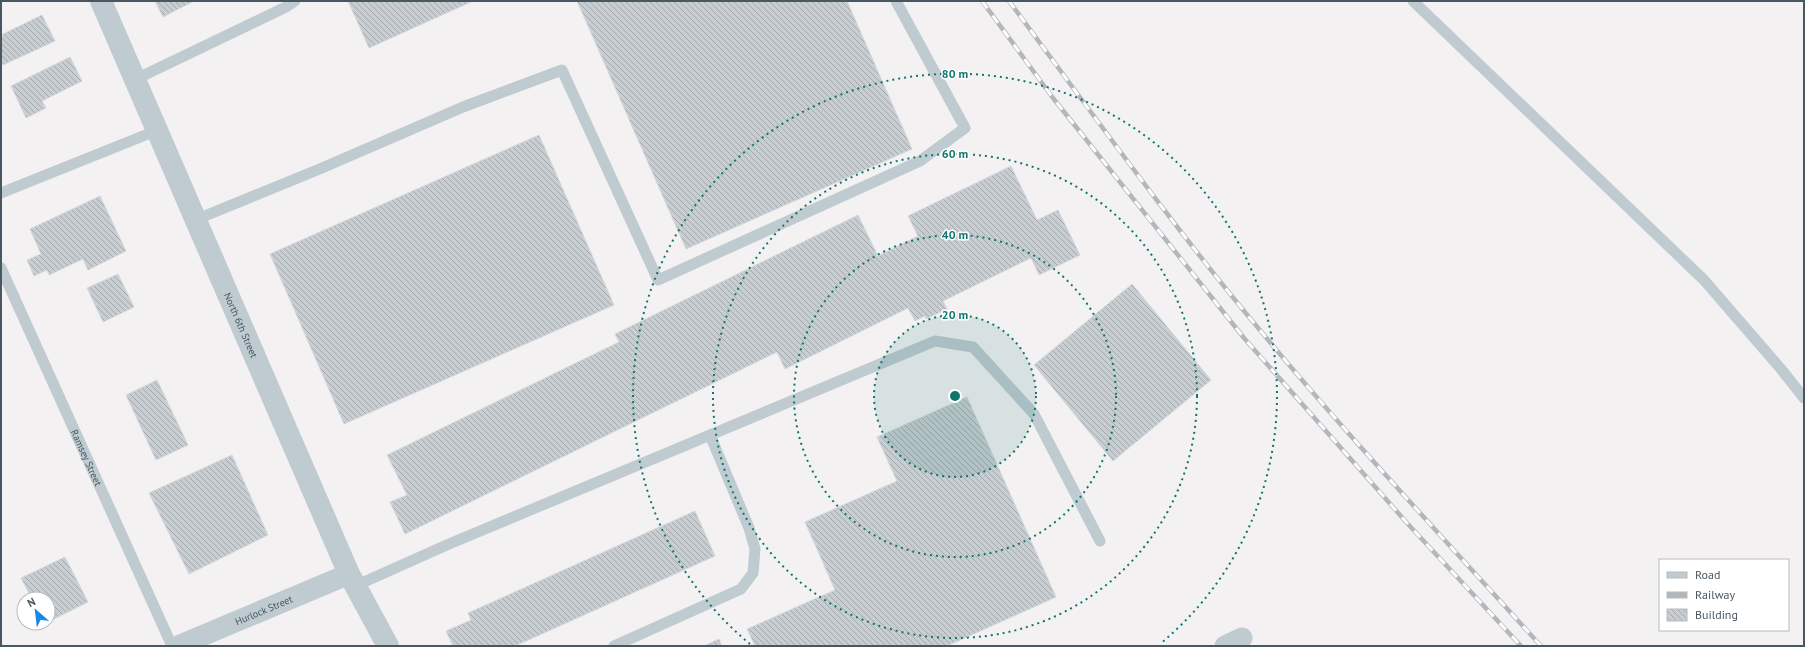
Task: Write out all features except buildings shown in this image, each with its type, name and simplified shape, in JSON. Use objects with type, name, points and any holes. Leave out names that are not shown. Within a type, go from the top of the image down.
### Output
[{"type":"street","name":"North 6th Street","points":[[101,1],[352,580],[388,646]]},
{"type":"street","name":"Hurlock Street","points":[[178,646],[352,580]]},
{"type":"lane","points":[[136,79],[286,8],[295,1]]},
{"type":"lane","points":[[195,220],[322,168],[463,107],[562,70],[658,280],[920,161],[965,128],[896,1]]},
{"type":"lane","points":[[1413,1],[1704,280],[1781,369],[1804,398]]},
{"type":"lane","points":[[1,193],[158,130]]},
{"type":"lane","name":"Ramsey Street","points":[[1,268],[172,646]]},
{"type":"lane","points":[[352,580],[423,555],[935,341],[973,347],[1034,414],[1100,541]]},
{"type":"lane","points":[[614,646],[741,589],[753,573],[755,549],[749,528],[710,435]]},
{"type":"railway","points":[[982,1],[1053,98],[1244,338],[1407,523],[1521,646]]},
{"type":"railway","points":[[1009,1],[1134,170],[1231,295],[1332,414],[1541,646]]}]
